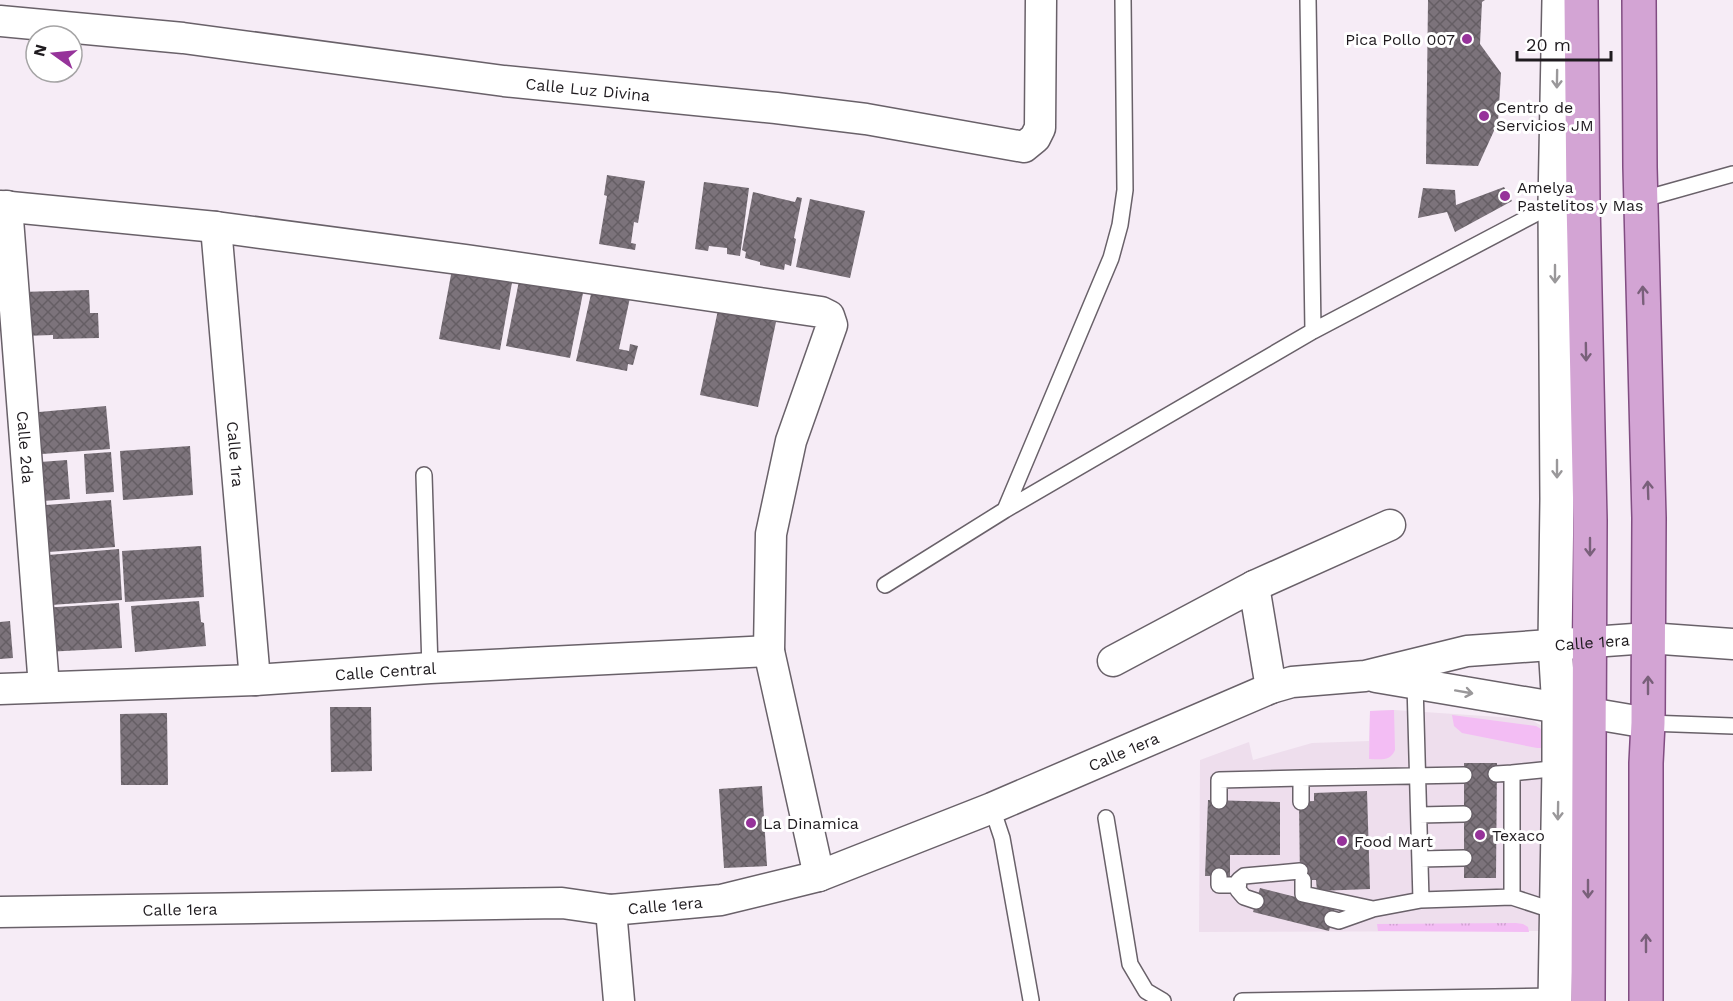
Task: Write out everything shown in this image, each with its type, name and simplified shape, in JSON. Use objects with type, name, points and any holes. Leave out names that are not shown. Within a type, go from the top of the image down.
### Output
[{"type":"main road","points":[[1581,0],[1569,196],[1590,520],[1590,642],[1574,711],[1572,917],[1588,1001]]},
{"type":"main road","points":[[1639,0],[1640,200],[1649,518],[1646,1001]]},
{"type":"street","name":"Calle Luz Divina","points":[[0,21],[183,38],[504,81],[788,109],[866,119],[1024,147],[1035,138],[1040,128],[1041,0]]},
{"type":"street","points":[[1559,0],[1569,196],[1557,499],[1555,644],[1574,711]]},
{"type":"street","points":[[3,206],[216,227],[466,260],[821,312],[829,316],[832,325],[791,441],[771,534],[769,651],[819,876]]},
{"type":"street","name":"Calle 2da","points":[[3,206],[44,687]]},
{"type":"street","name":"Calle 1ra","points":[[216,227],[255,680]]},
{"type":"street","points":[[1113,661],[1254,586],[1390,525]]},
{"type":"street","points":[[1254,586],[1271,688]]},
{"type":"street","name":"Calle 1era","points":[[0,912],[562,903],[611,910],[721,900],[819,876],[993,808],[1271,688],[1292,682],[1365,676],[1467,651],[1647,638],[1733,644]]},
{"type":"street","name":"Calle Central","points":[[0,689],[255,680],[430,668],[769,651]]},
{"type":"street","points":[[1365,676],[1648,723]]},
{"type":"street","name":"Calle 1era","points":[[611,910],[619,1001]]},
{"type":"street","points":[[1555,998],[1572,917]]},
{"type":"lane","points":[[1005,510],[1111,258],[1119,225],[1125,190],[1123,0]]},
{"type":"lane","points":[[1308,0],[1313,331]]},
{"type":"lane","points":[[1640,200],[1733,174]]},
{"type":"lane","points":[[885,585],[1005,510],[1313,331],[1569,196]]},
{"type":"lane","points":[[424,475],[430,668]]},
{"type":"lane","points":[[1415,684],[1421,900]]},
{"type":"lane","points":[[1648,723],[1733,726]]},
{"type":"lane","points":[[1512,897],[1503,856],[1504,773],[1574,766]]},
{"type":"lane","points":[[1219,801],[1219,780],[1464,775]]},
{"type":"lane","points":[[1301,778],[1301,802]]},
{"type":"lane","points":[[993,808],[1002,838],[1031,1000]]},
{"type":"lane","points":[[1419,815],[1464,814]]},
{"type":"lane","points":[[1106,818],[1130,964],[1146,991],[1163,1001]]},
{"type":"lane","points":[[1420,859],[1464,858]]},
{"type":"lane","points":[[1256,901],[1240,894],[1239,880],[1244,876],[1251,874],[1301,876],[1304,894],[1373,909]]},
{"type":"lane","points":[[1219,876],[1218,885],[1238,885]]},
{"type":"lane","points":[[1332,919],[1339,921],[1373,909],[1421,900],[1512,897],[1572,917]]},
{"type":"lane","points":[[1242,1001],[1555,998]]},
{"type":"shaded area","points":[[1394,710],[1529,719],[1550,730],[1545,931],[1199,932],[1200,760],[1249,742],[1253,760],[1312,743],[1369,741],[1370,711]]},
{"type":"green space","points":[[1394,710],[1395,750],[1393,754],[1387,758],[1369,759],[1370,711]]},
{"type":"green space","points":[[1452,715],[1536,726],[1546,732],[1546,746],[1537,748],[1462,733],[1454,726]]},
{"type":"green space","points":[[1516,923],[1528,927],[1529,932],[1378,931],[1377,924]]},
{"type":"building","points":[[1428,0],[1485,0],[1482,2],[1480,44],[1501,73],[1498,122],[1478,166],[1426,164]]},
{"type":"building","points":[[607,175],[645,181],[638,223],[634,222],[631,243],[636,244],[635,250],[599,244],[607,196],[604,195]]},
{"type":"building","points":[[704,182],[749,188],[740,256],[727,254],[727,248],[709,246],[708,251],[695,249]]},
{"type":"building","points":[[1504,187],[1512,201],[1455,232],[1447,212],[1418,218],[1423,188],[1455,190],[1456,205]]},
{"type":"building","points":[[753,192],[795,202],[797,197],[802,198],[791,266],[785,264],[784,270],[760,265],[760,262],[745,258],[746,252],[742,250]]},
{"type":"building","points":[[810,199],[865,211],[850,278],[796,267]]},
{"type":"building","points":[[453,264],[513,277],[500,350],[439,339]]},
{"type":"building","points":[[519,281],[583,293],[570,358],[506,346]]},
{"type":"building","points":[[593,285],[631,293],[619,349],[629,351],[630,344],[638,346],[633,365],[628,364],[627,371],[576,361]]},
{"type":"building","points":[[89,290],[90,313],[98,313],[99,338],[53,339],[53,335],[22,336],[21,292]]},
{"type":"building","points":[[718,310],[776,322],[758,407],[700,395]]},
{"type":"building","points":[[106,406],[110,449],[42,454],[39,412]]},
{"type":"building","points":[[190,446],[193,495],[123,500],[120,451]]},
{"type":"building","points":[[111,452],[114,492],[86,494],[84,454]]},
{"type":"building","points":[[67,460],[70,499],[43,501],[40,462]]},
{"type":"building","points":[[111,500],[115,547],[49,552],[46,505]]},
{"type":"building","points":[[201,546],[204,597],[125,602],[122,551]]},
{"type":"building","points":[[119,549],[122,600],[51,605],[48,555]]},
{"type":"building","points":[[199,601],[206,646],[135,652],[131,606]]},
{"type":"building","points":[[119,603],[122,648],[45,652],[42,608]]},
{"type":"building","points":[[10,621],[13,658],[0,659],[0,622]]},
{"type":"building","points":[[330,707],[371,707],[372,771],[331,772]]},
{"type":"building","points":[[167,713],[168,785],[121,785],[120,714]]},
{"type":"building","name":"Texaco","points":[[1464,763],[1497,763],[1496,878],[1464,878]]},
{"type":"building","points":[[762,786],[767,866],[724,868],[719,789]]},
{"type":"building","name":"Food Mart","points":[[1367,791],[1370,889],[1317,891],[1316,880],[1300,880],[1299,802],[1314,801],[1314,793]]},
{"type":"building","points":[[1208,800],[1280,802],[1280,855],[1230,855],[1230,876],[1205,876]]},
{"type":"building","points":[[1260,888],[1335,907],[1329,931],[1253,912]]},
{"type":"place","name":"Pica Pollo 007","points":[[1467,39]]},
{"type":"place","name":"Centro de Servicios JM","points":[[1484,116]]},
{"type":"place","name":"Amelya Pastelitos y Mas","points":[[1505,196]]},
{"type":"place","name":"La Dinamica","points":[[751,823]]},
{"type":"place","name":"Texaco","points":[[1480,835]]},
{"type":"place","name":"Food Mart","points":[[1342,841]]}]
